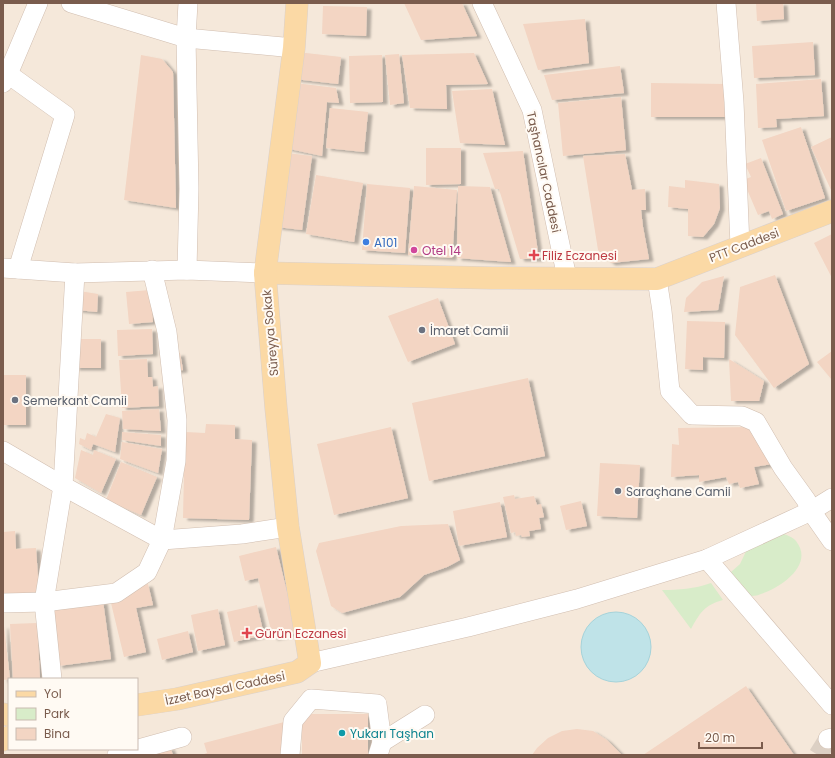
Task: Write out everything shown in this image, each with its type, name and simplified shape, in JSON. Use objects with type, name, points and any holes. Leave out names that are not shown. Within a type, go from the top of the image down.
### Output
[{"type":"main road","name":"Süreyya Sokak","points":[[297,3],[294,48],[265,273],[276,408],[288,527],[310,663]]},
{"type":"main road","name":"PTT Caddesi","points":[[656,278],[832,211]]},
{"type":"main road","points":[[265,273],[492,278],[656,278]]},
{"type":"main road","name":"İzzet Baysal Caddesi","points":[[138,705],[176,699],[297,672],[310,663]]},
{"type":"street","points":[[38,3],[6,79],[65,115],[10,268],[75,273],[152,270],[265,273]]},
{"type":"street","points":[[71,3],[186,38],[294,48]]},
{"type":"street","points":[[187,270],[189,189],[186,38],[188,3]]},
{"type":"street","name":"Taşhancılar Caddesi","points":[[482,3],[532,110],[567,278]]},
{"type":"street","points":[[726,3],[734,102],[740,246]]},
{"type":"street","points":[[3,603],[44,602],[116,593],[146,572],[162,540],[176,462],[177,420],[167,332],[152,270]]},
{"type":"street","points":[[52,678],[44,602],[63,486],[75,273]]},
{"type":"street","points":[[656,278],[662,311],[670,391],[692,415],[742,416],[756,422],[783,468],[806,500],[811,511],[832,541]]},
{"type":"street","points":[[3,451],[63,486],[162,540],[242,534],[288,527]]},
{"type":"street","points":[[310,663],[468,627],[577,599],[707,559],[811,511],[832,498]]},
{"type":"street","points":[[707,559],[832,705]]},
{"type":"street","points":[[290,755],[293,721],[311,699],[377,704],[380,748]]},
{"type":"street","points":[[380,748],[425,714]]},
{"type":"street","points":[[138,749],[182,737]]},
{"type":"street","points":[[117,755],[135,750]]},
{"type":"shaded area","points":[[3,3],[832,3],[832,755],[3,755]]},
{"type":"green space","points":[[777,531],[790,536],[796,541],[801,550],[801,559],[798,567],[793,574],[777,587],[759,595],[748,596],[731,572],[740,564],[749,545]]},
{"type":"green space","points":[[711,583],[723,600],[711,604],[703,610],[691,629],[662,590],[686,589]]},
{"type":"water","points":[[616,612],[629,615],[641,622],[648,634],[651,647],[648,660],[641,672],[629,679],[616,682],[603,679],[591,672],[584,660],[581,647],[584,634],[591,622],[603,615]]},
{"type":"building","points":[[404,3],[462,3],[477,36],[421,40]]},
{"type":"building","points":[[756,3],[783,3],[784,19],[757,21]]},
{"type":"building","points":[[323,6],[367,7],[366,36],[322,34]]},
{"type":"building","points":[[585,19],[589,63],[538,70],[523,24]]},
{"type":"building","points":[[813,42],[815,75],[754,78],[752,46]]},
{"type":"building","points":[[297,52],[341,57],[338,84],[294,79]]},
{"type":"building","points":[[474,53],[488,84],[446,85],[447,109],[410,108],[402,55]]},
{"type":"building","points":[[399,54],[404,103],[390,105],[385,55]]},
{"type":"building","points":[[141,55],[162,59],[173,72],[176,208],[124,200]]},
{"type":"building","points":[[382,55],[383,102],[350,103],[349,56]]},
{"type":"building","points":[[620,66],[624,93],[552,100],[544,75]]},
{"type":"building","points":[[821,79],[824,116],[776,119],[777,127],[758,128],[756,84]]},
{"type":"building","points":[[295,83],[336,88],[339,103],[327,102],[322,156],[285,148]]},
{"type":"building","points":[[651,83],[726,84],[725,117],[651,117]]},
{"type":"building","points":[[492,89],[505,145],[460,143],[452,91]]},
{"type":"building","points":[[621,97],[626,150],[563,156],[558,103]]},
{"type":"building","points":[[330,108],[368,112],[364,152],[326,148]]},
{"type":"building","points":[[801,127],[825,198],[786,211],[762,140]]},
{"type":"building","points":[[832,137],[832,192],[811,147]]},
{"type":"building","points":[[426,148],[461,148],[461,184],[426,185]]},
{"type":"building","points":[[523,151],[539,259],[520,259],[499,189],[495,189],[483,153]]},
{"type":"building","points":[[287,153],[312,156],[302,230],[277,227]]},
{"type":"building","points":[[625,154],[632,190],[645,189],[646,210],[641,210],[649,259],[611,263],[598,250],[583,156]]},
{"type":"building","points":[[761,158],[783,214],[772,219],[769,211],[758,215],[743,180],[751,177],[745,164]]},
{"type":"building","points":[[316,175],[363,183],[354,242],[306,234]]},
{"type":"building","points":[[685,180],[719,184],[720,208],[714,224],[703,237],[688,236],[688,209],[668,207],[669,186],[685,188]]},
{"type":"building","points":[[367,184],[410,188],[405,253],[362,250]]},
{"type":"building","points":[[414,186],[457,190],[452,258],[408,255]]},
{"type":"building","points":[[458,186],[490,187],[511,262],[457,258]]},
{"type":"building","points":[[832,234],[832,278],[814,243]]},
{"type":"building","points":[[775,275],[809,364],[774,388],[735,335],[740,287]]},
{"type":"building","points":[[724,276],[718,310],[684,312],[686,298],[702,282]]},
{"type":"building","points":[[150,290],[153,322],[129,324],[126,292]]},
{"type":"building","points":[[79,291],[98,294],[97,312],[77,310]]},
{"type":"building","name":"İmaret Camii","points":[[438,298],[455,344],[408,362],[388,316]]},
{"type":"building","points":[[687,321],[725,322],[724,358],[703,357],[703,370],[685,369]]},
{"type":"building","points":[[152,329],[153,354],[118,356],[117,330]]},
{"type":"building","points":[[75,339],[101,339],[101,368],[75,368]]},
{"type":"building","points":[[832,351],[832,380],[817,362]]},
{"type":"building","points":[[180,353],[183,370],[175,371],[172,355]]},
{"type":"building","points":[[147,359],[148,377],[152,377],[153,387],[158,386],[159,406],[122,408],[119,360]]},
{"type":"building","points":[[729,359],[764,381],[759,401],[731,401]]},
{"type":"building","name":"Semerkant Camii","points":[[3,375],[26,375],[26,425],[3,425]]},
{"type":"building","points":[[528,378],[545,456],[429,481],[412,403]]},
{"type":"building","points":[[159,409],[161,431],[123,429],[122,411]]},
{"type":"building","points":[[106,414],[120,418],[115,452],[93,444],[91,450],[79,444],[80,438],[85,440],[87,433],[96,437]]},
{"type":"building","points":[[206,424],[235,425],[235,439],[252,440],[249,520],[183,518],[185,432],[205,433]]},
{"type":"building","points":[[391,427],[408,498],[334,515],[317,444]]},
{"type":"building","points":[[753,427],[772,464],[754,467],[759,484],[740,488],[738,482],[729,484],[726,477],[699,482],[699,475],[671,477],[672,444],[679,445],[678,428]]},
{"type":"building","points":[[122,432],[161,435],[161,446],[122,440]]},
{"type":"building","points":[[122,442],[162,449],[158,473],[120,459]]},
{"type":"building","points":[[81,450],[93,455],[94,450],[116,459],[101,493],[75,478]]},
{"type":"building","points":[[121,462],[157,477],[141,515],[106,500]]},
{"type":"building","name":"Saraçhane Camii","points":[[600,463],[640,465],[637,518],[597,516]]},
{"type":"building","points":[[514,495],[515,499],[534,496],[537,505],[541,504],[544,517],[539,518],[541,529],[529,531],[530,536],[522,537],[521,535],[516,536],[515,532],[511,533],[503,497]]},
{"type":"building","points":[[581,501],[587,526],[566,530],[560,506]]},
{"type":"building","points":[[500,502],[507,537],[459,546],[453,511]]},
{"type":"building","points":[[448,524],[460,560],[447,567],[424,575],[400,597],[342,613],[331,606],[316,551],[319,543],[401,526]]},
{"type":"building","points":[[15,531],[16,549],[36,548],[39,592],[3,595],[3,532]]},
{"type":"building","points":[[276,547],[297,633],[273,638],[258,578],[245,581],[239,556]]},
{"type":"building","points":[[148,584],[153,605],[136,608],[146,652],[124,657],[111,603],[124,600],[122,590]]},
{"type":"building","points":[[103,601],[111,659],[58,666],[50,608]]},
{"type":"building","points":[[257,605],[264,635],[234,642],[227,612]]},
{"type":"building","points":[[218,609],[225,645],[198,651],[191,615]]},
{"type":"building","points":[[37,623],[40,678],[13,678],[10,624]]},
{"type":"building","points":[[3,626],[4,626],[10,678],[3,680]]},
{"type":"building","points":[[188,631],[193,652],[162,660],[157,639]]},
{"type":"building","points":[[746,686],[794,755],[643,755]]},
{"type":"building","points":[[302,714],[368,714],[368,755],[302,755]]},
{"type":"building","points":[[288,721],[282,755],[201,755],[207,753],[204,743]]},
{"type":"building","points":[[577,729],[593,731],[607,740],[622,755],[532,755],[548,738],[562,731]]},
{"type":"building","points":[[170,747],[173,755],[147,755]]},
{"type":"tunnel","points":[[818,755],[828,739]]},
{"type":"place","name":"A101","points":[[366,242]]},
{"type":"place","name":"Otel 14","points":[[414,250]]},
{"type":"place","name":"Filiz Eczanesi","points":[[534,255]]},
{"type":"place","name":"İmaret Camii","points":[[422,330]]},
{"type":"place","name":"Semerkant Camii","points":[[15,400]]},
{"type":"place","name":"Saraçhane Camii","points":[[618,491]]},
{"type":"place","name":"Gürün Eczanesi","points":[[247,633]]},
{"type":"place","name":"Yukarı Taşhan","points":[[342,733]]}]
